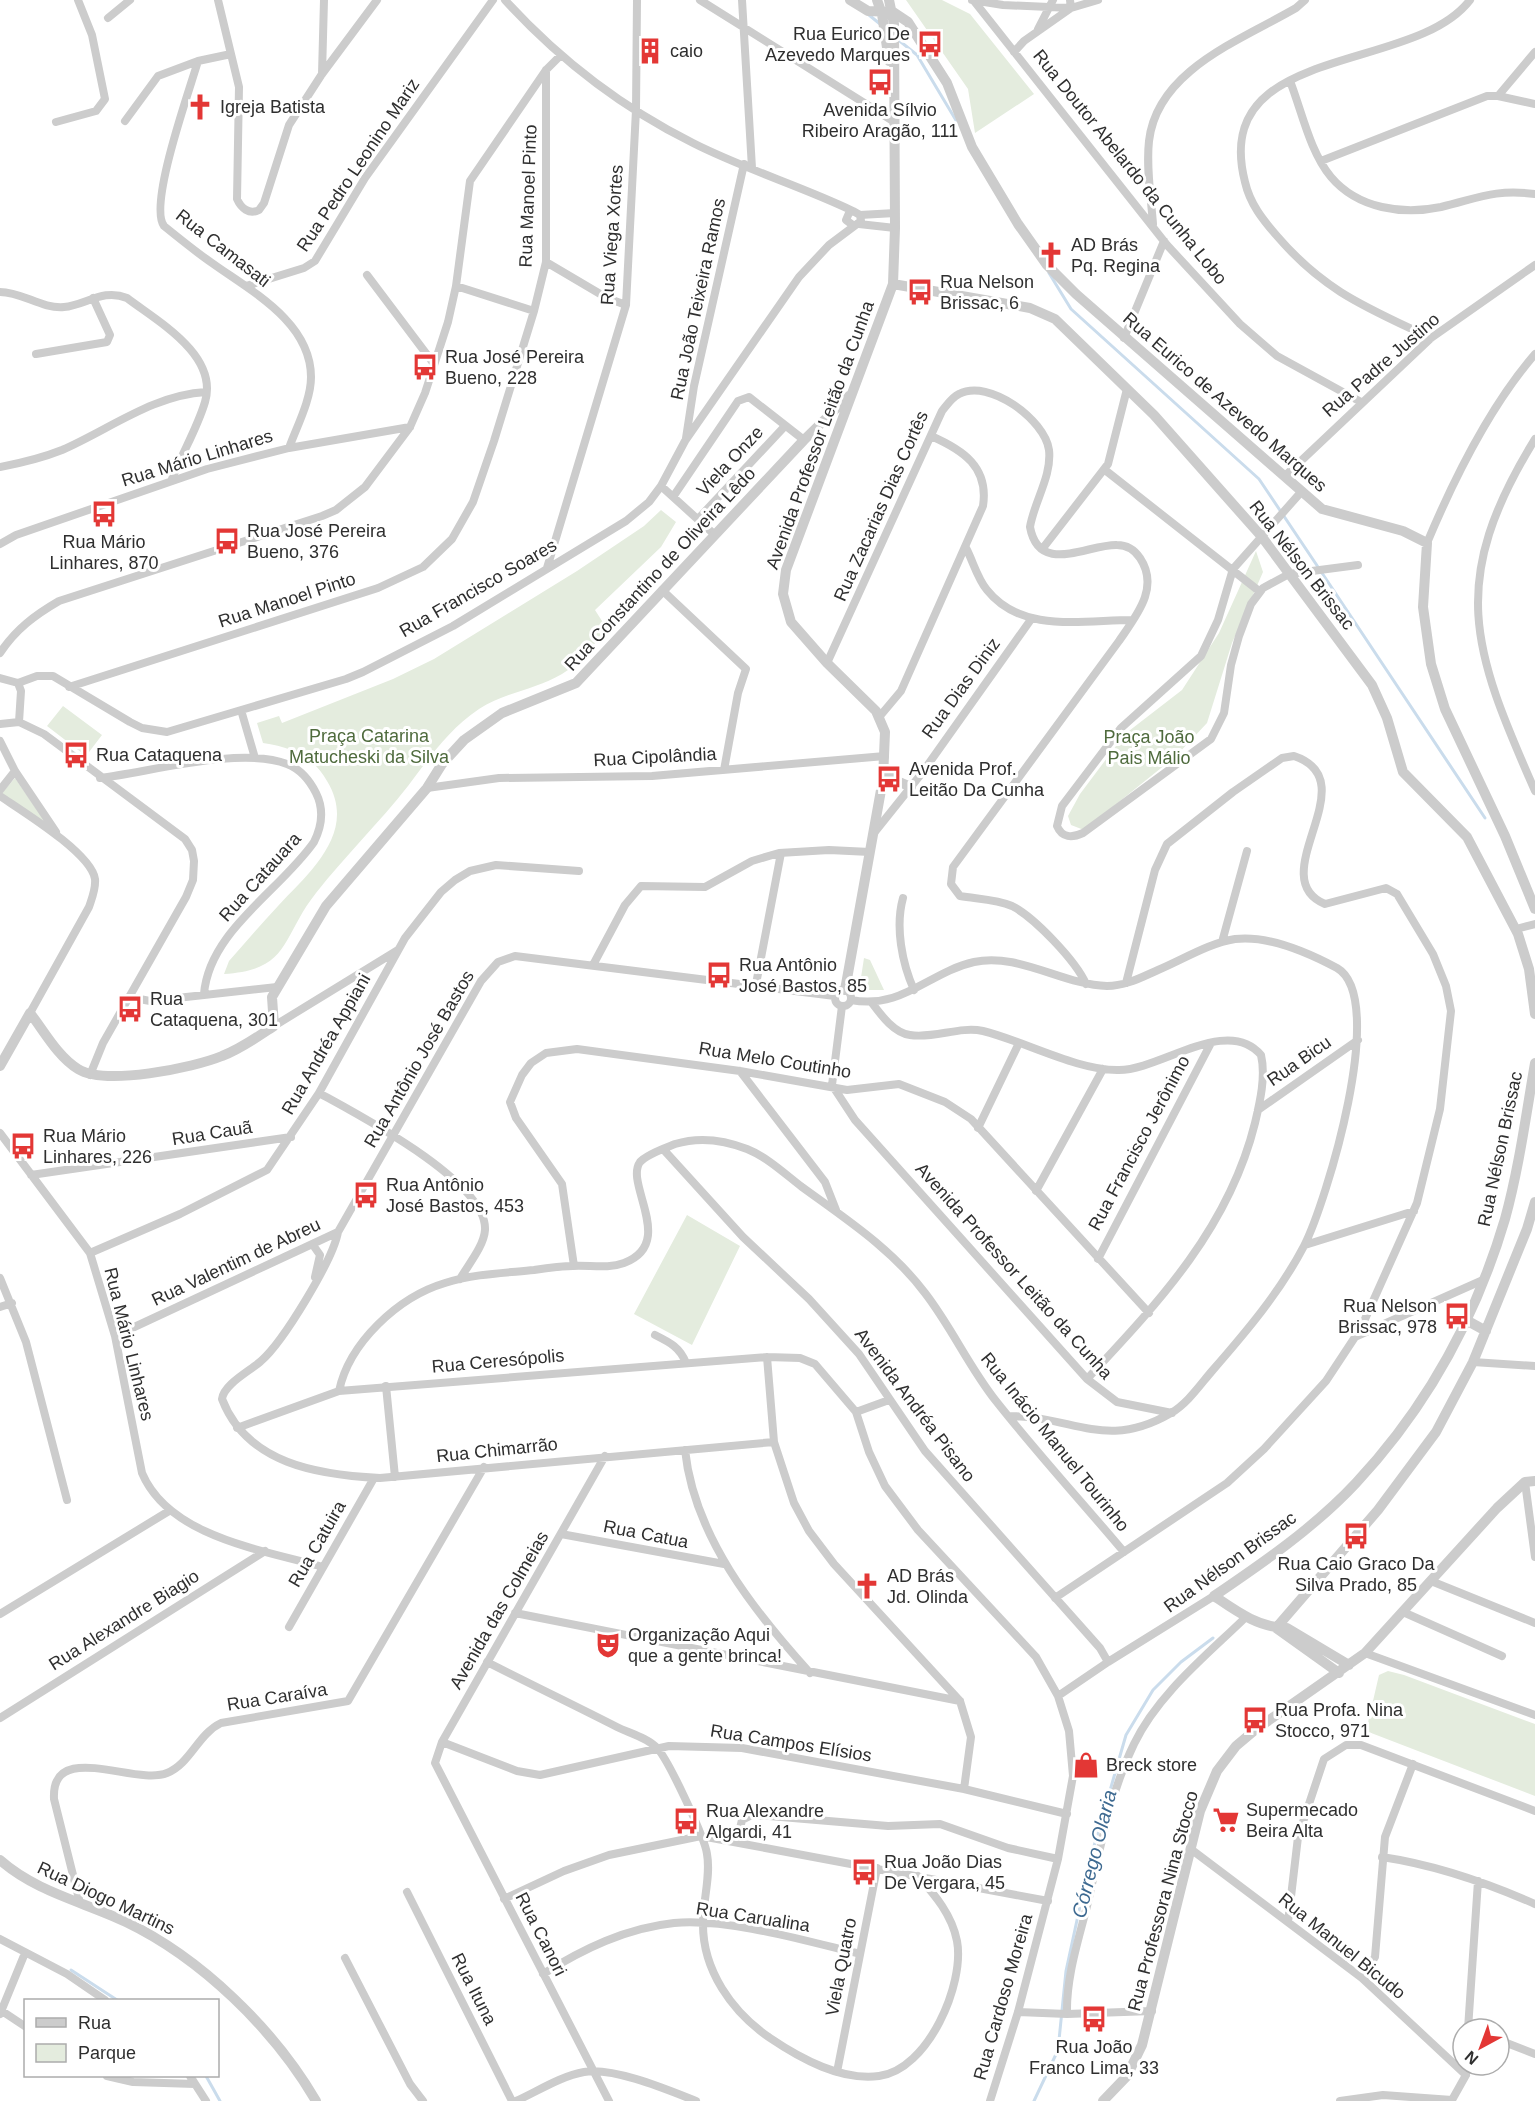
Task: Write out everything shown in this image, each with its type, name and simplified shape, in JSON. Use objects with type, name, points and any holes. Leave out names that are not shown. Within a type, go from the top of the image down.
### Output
[{"type":"street","points":[[56,122],[96,111],[105,99],[92,35],[78,0]]},
{"type":"street","points":[[108,18],[130,0]]},
{"type":"street","points":[[218,0],[238,87],[237,199],[241,207],[250,212],[259,210],[264,203],[285,135],[322,74],[377,0]]},
{"type":"street","points":[[322,74],[324,0]]},
{"type":"street","name":"Rua Pedro Leonino Mariz","points":[[246,286],[304,268],[315,261],[365,178],[493,0]]},
{"type":"street","points":[[505,0],[560,56],[636,110],[695,145],[832,203],[853,219],[895,228]]},
{"type":"street","name":"Rua Viega Xortes","points":[[547,568],[626,306],[636,110],[637,0]]},
{"type":"street","points":[[700,0],[893,121]]},
{"type":"street","name":"Rua João Teixeira Ramos","points":[[685,441],[694,386],[748,166],[742,0]]},
{"type":"street","points":[[850,0],[868,11],[887,13]]},
{"type":"street","points":[[877,0],[887,13]]},
{"type":"street","points":[[887,13],[890,0]]},
{"type":"street","points":[[973,0],[1070,4],[1098,0]]},
{"type":"street","name":"Rua Doutor Abelardo da Cunha Lobo","points":[[973,0],[1164,241],[1240,324],[1277,356],[1361,402]]},
{"type":"street","points":[[1153,225],[1149,140],[1156,113],[1169,92],[1188,73],[1296,8],[1305,0]]},
{"type":"street","points":[[1431,338],[1329,287],[1288,249],[1253,204],[1241,170],[1240,152],[1244,128],[1264,96],[1290,81],[1437,28],[1458,13],[1470,0]]},
{"type":"street","points":[[1037,31],[1052,4]]},
{"type":"street","points":[[1014,52],[1070,4]]},
{"type":"street","name":"Avenida Professor Leitão da Cunha","points":[[880,716],[858,690],[827,663],[791,622],[784,602],[783,583],[849,396],[893,284],[894,79],[887,13]]},
{"type":"street","name":"Rua Eurico de Azevedo Marques","points":[[887,13],[908,22],[939,67],[972,147],[1017,225],[1047,265],[1124,338],[1326,512],[1403,531],[1427,543]]},
{"type":"street","points":[[1498,96],[1535,52]]},
{"type":"street","points":[[125,121],[158,76],[198,61],[231,54]]},
{"type":"street","points":[[0,653],[9,639],[33,615],[59,601],[336,510],[365,487],[410,428],[434,364],[456,286],[470,181],[546,70],[560,56]]},
{"type":"street","name":"Rua Camasati","points":[[198,61],[166,170],[160,218],[164,226],[246,286],[290,324],[310,364],[310,391],[289,448]]},
{"type":"street","name":"Rua Manoel Pinto","points":[[69,687],[378,588],[423,567],[436,557],[452,539],[473,502],[534,310],[546,262],[546,70]]},
{"type":"street","points":[[1290,81],[1321,161],[1331,177],[1342,187],[1364,200],[1393,211],[1440,207],[1496,192],[1535,194]]},
{"type":"street","points":[[1321,161],[1487,96],[1498,96],[1535,104]]},
{"type":"street","points":[[853,219],[894,213]]},
{"type":"street","name":"Rua Francisco Soares","points":[[18,683],[37,676],[53,676],[130,723],[153,731],[167,732],[346,679],[453,626],[626,521],[649,502],[661,486],[685,441],[799,277],[853,219]]},
{"type":"street","points":[[1124,338],[1164,241]]},
{"type":"street","points":[[546,262],[626,306]]},
{"type":"street","name":"Rua Padre Justino","points":[[1285,476],[1431,338],[1535,265]]},
{"type":"street","points":[[367,275],[434,364]]},
{"type":"street","name":"Rua Nélson Brissac","points":[[893,284],[961,294],[1041,312],[1061,325],[1127,389],[1262,537],[1372,685],[1387,718],[1402,772],[1463,832],[1516,929],[1529,969],[1535,1014]]},
{"type":"street","points":[[456,286],[534,310]]},
{"type":"street","points":[[0,292],[20,295],[55,307],[72,305],[107,294],[127,298],[186,346],[196,358],[206,392],[206,401],[172,479]]},
{"type":"street","points":[[36,354],[107,342],[111,335],[93,298]]},
{"type":"street","points":[[1535,354],[1519,373],[1465,463],[1427,543],[1423,607],[1431,664],[1445,709],[1505,836],[1535,909]]},
{"type":"street","points":[[1086,984],[1079,969],[1025,914],[1003,903],[960,896],[951,885],[950,876],[953,867],[1143,603],[1148,589],[1146,569],[1134,551],[1115,545],[1060,555],[1043,548],[1104,470],[1110,459],[1127,389]]},
{"type":"street","name":"Rua Zacarias Dias Cortês","points":[[827,663],[942,411],[952,399],[964,392],[979,391],[994,395],[1018,408],[1044,435],[1049,452],[1048,465],[1030,527],[1033,538],[1043,548]]},
{"type":"street","points":[[0,467],[61,450],[159,401],[189,393],[206,392]]},
{"type":"street","name":"Rua Constantino de Oliveira Lêdo","points":[[274,1026],[271,1002],[277,987],[326,906],[427,788],[442,764],[464,740],[485,724],[519,705],[558,693],[576,684],[804,440],[849,396]]},
{"type":"street","points":[[673,497],[741,398],[749,397],[804,440]]},
{"type":"street","name":"Viela Onze","points":[[698,519],[785,426]]},
{"type":"street","name":"Rua Mário Linhares","points":[[0,544],[16,535],[172,479],[289,448],[410,428]]},
{"type":"street","points":[[845,990],[885,762],[885,732],[880,716],[901,691],[980,516],[985,495],[983,481],[970,458],[931,436]]},
{"type":"street","points":[[1535,439],[1510,481],[1494,518],[1476,589],[1483,657],[1500,710],[1535,791]]},
{"type":"street","points":[[1104,470],[1259,591]]},
{"type":"street","name":"Viela Onze","points":[[661,486],[715,535]]},
{"type":"street","points":[[1302,491],[1233,569],[1218,620],[1201,656],[1136,713],[1103,750],[1062,806],[1057,826],[1064,835],[1077,836],[1083,833],[1211,739],[1224,713],[1231,665],[1239,636],[1251,604],[1259,591],[1289,574],[1358,565]]},
{"type":"street","points":[[966,548],[987,591],[998,600],[1032,618],[1046,622],[1132,621]]},
{"type":"street","points":[[662,590],[746,669],[738,693],[724,770]]},
{"type":"street","name":"Rua Dias Diniz","points":[[873,833],[911,787],[1032,618]]},
{"type":"street","points":[[0,678],[18,683],[21,691],[19,722]]},
{"type":"street","points":[[241,710],[255,758]]},
{"type":"street","points":[[0,724],[19,722],[44,734],[100,778],[185,839],[192,850],[193,880],[186,897],[103,1043],[90,1075]]},
{"type":"street","points":[[0,741],[15,771],[60,837]]},
{"type":"street","points":[[1055,1598],[1227,1483],[1253,1461],[1326,1381],[1357,1337],[1414,1211],[1440,1109],[1451,1011],[1449,997],[1432,954],[1394,891],[1386,888],[1324,904],[1305,889],[1303,882],[1308,850],[1323,785],[1320,774],[1310,764],[1294,756],[1282,758],[1233,792],[1167,844],[1155,870],[1126,983]]},
{"type":"street","name":"Rua Catauara","points":[[100,778],[193,763],[255,758],[289,764],[304,776],[319,800],[321,820],[319,831],[308,852],[216,952],[205,978],[204,994]]},
{"type":"street","points":[[885,762],[897,781],[911,787]]},
{"type":"street","name":"Rua Cipolândia","points":[[427,788],[499,778],[614,778],[885,762]]},
{"type":"street","points":[[0,790],[15,771]]},
{"type":"street","points":[[0,796],[60,837],[87,862],[95,878],[95,890],[89,906],[0,1066]]},
{"type":"street","points":[[593,965],[625,905],[641,886],[705,887],[752,861],[781,853],[850,850],[870,852]]},
{"type":"street","points":[[1222,942],[1247,850]]},
{"type":"street","points":[[756,984],[781,853]]},
{"type":"street","name":"Rua Andréa Appiani","points":[[90,1253],[260,1175],[277,1159],[319,1093],[398,950],[441,892],[470,871],[510,865],[579,872]]},
{"type":"street","points":[[903,898],[901,943],[907,974],[914,990]]},
{"type":"street","points":[[1516,929],[1535,924]]},
{"type":"street","points":[[851,1000],[872,1003],[914,990],[962,966],[986,960],[1052,973],[1086,984],[1106,986],[1126,983],[1222,942],[1243,939],[1264,940],[1302,952],[1339,969],[1351,985],[1358,1016],[1358,1040],[1338,1156],[1305,1245],[1251,1326],[1188,1399],[1172,1413],[1139,1428],[1112,1433],[1037,1417],[1009,1416]]},
{"type":"street","points":[[30,1013],[71,1065],[90,1075],[103,1077],[190,1066],[231,1053],[398,950]]},
{"type":"street","name":"Rua Antônio José Bastos","points":[[237,1428],[225,1407],[223,1395],[272,1350],[324,1271],[335,1247],[338,1232],[481,981],[492,967],[506,958],[515,956],[756,984],[835,996]]},
{"type":"street","points":[[129,997],[144,1001],[277,987]]},
{"type":"street","points":[[841,990],[845,990],[849,992],[851,1000],[848,1005],[842,1006],[836,1001],[835,996],[841,990]]},
{"type":"street","points":[[872,1003],[891,1025],[911,1035],[974,1030],[1103,1069],[1131,1069],[1211,1043],[1236,1040],[1246,1043],[1261,1055],[1263,1070],[1258,1110],[1246,1161],[1228,1197],[1181,1273],[1149,1313],[1087,1379]]},
{"type":"street","points":[[832,1085],[842,1006]]},
{"type":"street","name":"Rua Bicu","points":[[1258,1110],[1358,1040]]},
{"type":"street","points":[[978,1128],[1019,1043]]},
{"type":"street","name":"Rua Francisco Jerônimo","points":[[1098,1258],[1211,1043]]},
{"type":"street","name":"Rua Melo Coutinho","points":[[574,1266],[562,1184],[511,1108],[510,1102],[517,1084],[531,1063],[546,1053],[577,1049],[740,1071],[856,1090],[899,1084],[945,1102],[971,1119],[1149,1313]]},
{"type":"street","name":"Rua Nélson Brissac","points":[[1058,1696],[1272,1557],[1356,1483],[1438,1377],[1483,1280],[1505,1218],[1535,1063]]},
{"type":"street","points":[[1036,1191],[1103,1069]]},
{"type":"street","points":[[740,1071],[825,1182],[836,1210]]},
{"type":"street","name":"Avenida Professor Leitão da Cunha","points":[[832,1085],[855,1120],[1087,1379],[1117,1402],[1172,1413]]},
{"type":"street","points":[[319,1093],[442,1169],[480,1209],[484,1223],[483,1237],[460,1279]]},
{"type":"street","name":"Rua Mário Linhares","points":[[0,1133],[90,1253],[114,1336],[142,1473],[149,1489],[170,1511],[223,1540],[323,1567]]},
{"type":"street","name":"Rua Cauã","points":[[31,1175],[291,1137]]},
{"type":"street","name":"Rua Inácio Manuel Tourinho","points":[[339,1391],[346,1365],[368,1334],[424,1291],[460,1279],[574,1266],[618,1264],[639,1253],[646,1240],[648,1222],[638,1177],[638,1166],[642,1161],[663,1149],[698,1140],[745,1148],[836,1210],[873,1239],[925,1293],[969,1365],[1124,1552]]},
{"type":"street","name":"Avenida Andréa Pisano","points":[[663,1149],[743,1237],[808,1299],[860,1354],[888,1400],[924,1451],[1100,1648],[1108,1662]]},
{"type":"street","points":[[1276,1628],[1410,1470],[1436,1432],[1473,1362],[1527,1229],[1535,1202]]},
{"type":"street","points":[[1305,1245],[1414,1211]]},
{"type":"street","name":"Rua Valentim de Abreu","points":[[114,1336],[338,1232]]},
{"type":"street","name":"Rua Antônio José Bastos","points":[[313,1245],[320,1255],[314,1283]]},
{"type":"street","points":[[0,1278],[12,1303],[38,1381],[67,1500]]},
{"type":"street","points":[[1357,1337],[1483,1280]]},
{"type":"street","points":[[0,1307],[12,1303]]},
{"type":"street","points":[[1466,1320],[1486,1331]]},
{"type":"street","points":[[655,1335],[682,1352],[686,1363]]},
{"type":"street","points":[[767,1358],[774,1442],[794,1503],[808,1531],[847,1578],[960,1701],[971,1737],[964,1789]]},
{"type":"street","name":"Rua Ceresópolis","points":[[237,1428],[339,1391],[767,1358],[800,1358],[815,1364],[856,1412]]},
{"type":"street","points":[[1473,1362],[1535,1366]]},
{"type":"street","points":[[386,1386],[395,1477]]},
{"type":"street","points":[[856,1412],[888,1400]]},
{"type":"street","name":"Rua Cardoso Moreira","points":[[856,1412],[869,1452],[885,1486],[918,1530],[1036,1657],[1058,1696],[1072,1753],[1073,1776],[1058,1859],[1018,2012],[990,2101]]},
{"type":"street","name":"Rua Chimarrão","points":[[237,1428],[251,1443],[284,1462],[336,1475],[374,1478],[774,1442]]},
{"type":"street","points":[[685,1450],[700,1507],[724,1564],[763,1617],[810,1673]]},
{"type":"street","name":"Avenida das Colmeias","points":[[444,1781],[435,1763],[442,1742],[605,1456]]},
{"type":"street","name":"Rua Caraíva","points":[[80,1903],[54,1799],[54,1790],[62,1774],[77,1767],[141,1774],[168,1773],[183,1761],[205,1734],[221,1723],[348,1701],[484,1467]]},
{"type":"street","name":"Rua Catuira","points":[[289,1627],[374,1478]]},
{"type":"street","points":[[1530,1482],[1535,1557]]},
{"type":"street","name":"Rua Professora Nina Stocco","points":[[1103,2101],[1131,2069],[1142,2044],[1200,1811],[1217,1771],[1236,1746],[1255,1730],[1365,1653],[1497,1508],[1530,1482]]},
{"type":"street","points":[[0,1614],[170,1511]]},
{"type":"street","name":"Rua Catua","points":[[561,1534],[724,1564]]},
{"type":"street","name":"Rua Alexandre Biagio","points":[[0,1718],[266,1551]]},
{"type":"street","points":[[1431,1581],[1535,1623]]},
{"type":"street","points":[[1214,1596],[1246,1617],[1276,1628],[1339,1673]]},
{"type":"street","points":[[1402,1612],[1502,1656]]},
{"type":"street","points":[[515,1613],[960,1701]]},
{"type":"street","points":[[1065,2014],[1069,1981],[1100,1851],[1123,1768],[1134,1742],[1154,1712],[1246,1617]]},
{"type":"street","points":[[1276,1628],[1287,1628],[1349,1665]]},
{"type":"street","points":[[1365,1653],[1535,1715]]},
{"type":"street","points":[[487,1662],[657,1748],[701,1836],[708,1864],[702,1923],[709,1962],[733,2004],[770,2038],[818,2065],[837,2072],[881,2076],[896,2071],[911,2060],[924,2045],[946,2008],[954,1985],[958,1943],[953,1925],[942,1905],[918,1876]]},
{"type":"street","name":"Rua Campos Elísios","points":[[442,1742],[518,1771],[540,1775],[657,1748],[682,1745],[741,1748],[964,1789],[1067,1814]]},
{"type":"street","points":[[1288,1922],[1298,1837],[1324,1759],[1346,1744],[1361,1745],[1535,1811]]},
{"type":"street","points":[[1362,1978],[1375,1957],[1385,1838],[1413,1764]]},
{"type":"street","name":"Rua Canori","points":[[444,1781],[609,2101]]},
{"type":"street","points":[[737,1841],[742,1820],[752,1815],[888,1826],[940,1824],[1028,1854],[1058,1859]]},
{"type":"street","points":[[504,1899],[564,1871],[609,1855],[701,1836],[1048,1901]]},
{"type":"street","name":"Rua Manuel Bicudo","points":[[1192,1850],[1362,1978],[1451,2057]]},
{"type":"street","points":[[1382,1857],[1416,1862],[1478,1881],[1535,1904]]},
{"type":"street","name":"Rua Diogo Martins","points":[[0,1860],[32,1883],[145,1932],[201,1967],[283,2054],[316,2101]]},
{"type":"street","name":"Viela Quatro","points":[[837,2072],[877,1868]]},
{"type":"street","points":[[1469,2017],[1478,1881]]},
{"type":"street","name":"Rua Ituna","points":[[407,1892],[514,2101]]},
{"type":"street","name":"Rua Carualina","points":[[543,1974],[584,1950],[631,1932],[676,1923],[702,1923],[772,1934],[860,1954]]},
{"type":"street","points":[[0,1939],[67,1974],[102,1999]]},
{"type":"street","points":[[24,2026],[1,2012],[25,1953]]},
{"type":"street","points":[[345,1958],[410,2084],[423,2101]]},
{"type":"street","points":[[1018,2012],[1065,2014],[1152,2011]]},
{"type":"street","points":[[1511,2045],[1535,2054]]},
{"type":"street","points":[[514,2101],[568,2077],[593,2071],[646,2084],[696,2101]]},
{"type":"street","points":[[111,2077],[133,2082],[195,2085]]},
{"type":"street","points":[[191,2077],[206,2101]]},
{"type":"street","points":[[1340,2101],[1383,2095],[1452,2101],[1463,2077]]},
{"type":"green space","points":[[906,0],[942,0],[970,14],[1034,94],[975,133],[968,89]]},
{"type":"green space","name":"Praça Catarina Matucheski da Silva","points":[[661,510],[676,522],[661,547],[595,610],[609,632],[562,674],[489,703],[468,717],[440,744],[397,800],[316,893],[282,948],[273,958],[262,966],[224,974],[229,961],[316,865],[334,834],[337,817],[335,800],[321,772],[308,759],[292,750],[263,743],[257,723],[279,716],[282,723],[393,679],[434,659],[577,571],[644,526]]},
{"type":"green space","name":"Praça João Pais Málio","points":[[1256,551],[1263,572],[1232,643],[1207,723],[1176,756],[1084,830],[1071,825],[1068,816],[1080,794],[1125,734],[1182,690],[1219,633]]},
{"type":"green space","points":[[63,706],[102,735],[86,756],[47,726]]},
{"type":"green space","points":[[15,778],[46,823],[1,794]]},
{"type":"green space","points":[[864,958],[870,960],[884,990],[865,990],[860,984]]},
{"type":"green space","points":[[687,1215],[740,1246],[692,1345],[634,1314]]},
{"type":"green space","points":[[1388,1671],[1535,1724],[1535,1796],[1366,1731],[1379,1675]]},
{"type":"waterway","points":[[869,15],[880,24]]},
{"type":"waterway","points":[[896,38],[917,55],[957,122]]},
{"type":"waterway","points":[[1049,273],[1071,309],[1259,479],[1318,567]]},
{"type":"waterway","points":[[1322,573],[1485,818]]},
{"type":"waterway","name":"Córrego Olaria","points":[[1034,2101],[1058,2050],[1066,1971],[1090,1860],[1126,1735],[1153,1690],[1181,1662],[1213,1638]]},
{"type":"waterway","points":[[71,1970],[115,1999]]},
{"type":"waterway","points":[[207,2077],[220,2101]]},
{"type":"place","name":"Rua Eurico De Azevedo Marques","points":[[930,44]]},
{"type":"place","name":"caio","points":[[650,51]]},
{"type":"place","name":"Avenida Sílvio Ribeiro Aragão, 111","points":[[880,82]]},
{"type":"place","name":"Igreja Batista","points":[[200,107]]},
{"type":"place","name":"AD Brás Pq. Regina","points":[[1051,255]]},
{"type":"place","name":"Rua Nelson Brissac, 6","points":[[920,292]]},
{"type":"place","name":"Rua José Pereira Bueno, 228","points":[[425,367]]},
{"type":"place","name":"Rua Mário Linhares, 870","points":[[104,514]]},
{"type":"place","name":"Rua José Pereira Bueno, 376","points":[[227,541]]},
{"type":"place","name":"Rua Cataquena","points":[[76,755]]},
{"type":"place","name":"Avenida Prof. Leitão Da Cunha","points":[[889,779]]},
{"type":"place","name":"Rua Antônio José Bastos, 85","points":[[719,975]]},
{"type":"place","name":"Rua Cataquena, 301","points":[[130,1009]]},
{"type":"place","name":"Rua Mário Linhares, 226","points":[[23,1146]]},
{"type":"place","name":"Rua Antônio José Bastos, 453","points":[[366,1195]]},
{"type":"place","name":"Rua Nelson Brissac, 978","points":[[1457,1316]]},
{"type":"place","name":"Rua Caio Graco Da Silva Prado, 85","points":[[1356,1536]]},
{"type":"place","name":"AD Brás Jd. Olinda","points":[[867,1586]]},
{"type":"place","name":"Organização Aqui que a gente brinca!","points":[[608,1645]]},
{"type":"place","name":"Rua Profa. Nina Stocco, 971","points":[[1255,1720]]},
{"type":"place","name":"Breck store","points":[[1086,1765]]},
{"type":"place","name":"Supermecado Beira Alta","points":[[1226,1820]]},
{"type":"place","name":"Rua Alexandre Algardi, 41","points":[[686,1821]]},
{"type":"place","name":"Rua João Dias De Vergara, 45","points":[[864,1872]]},
{"type":"place","name":"Rua João Franco Lima, 33","points":[[1094,2019]]}]
